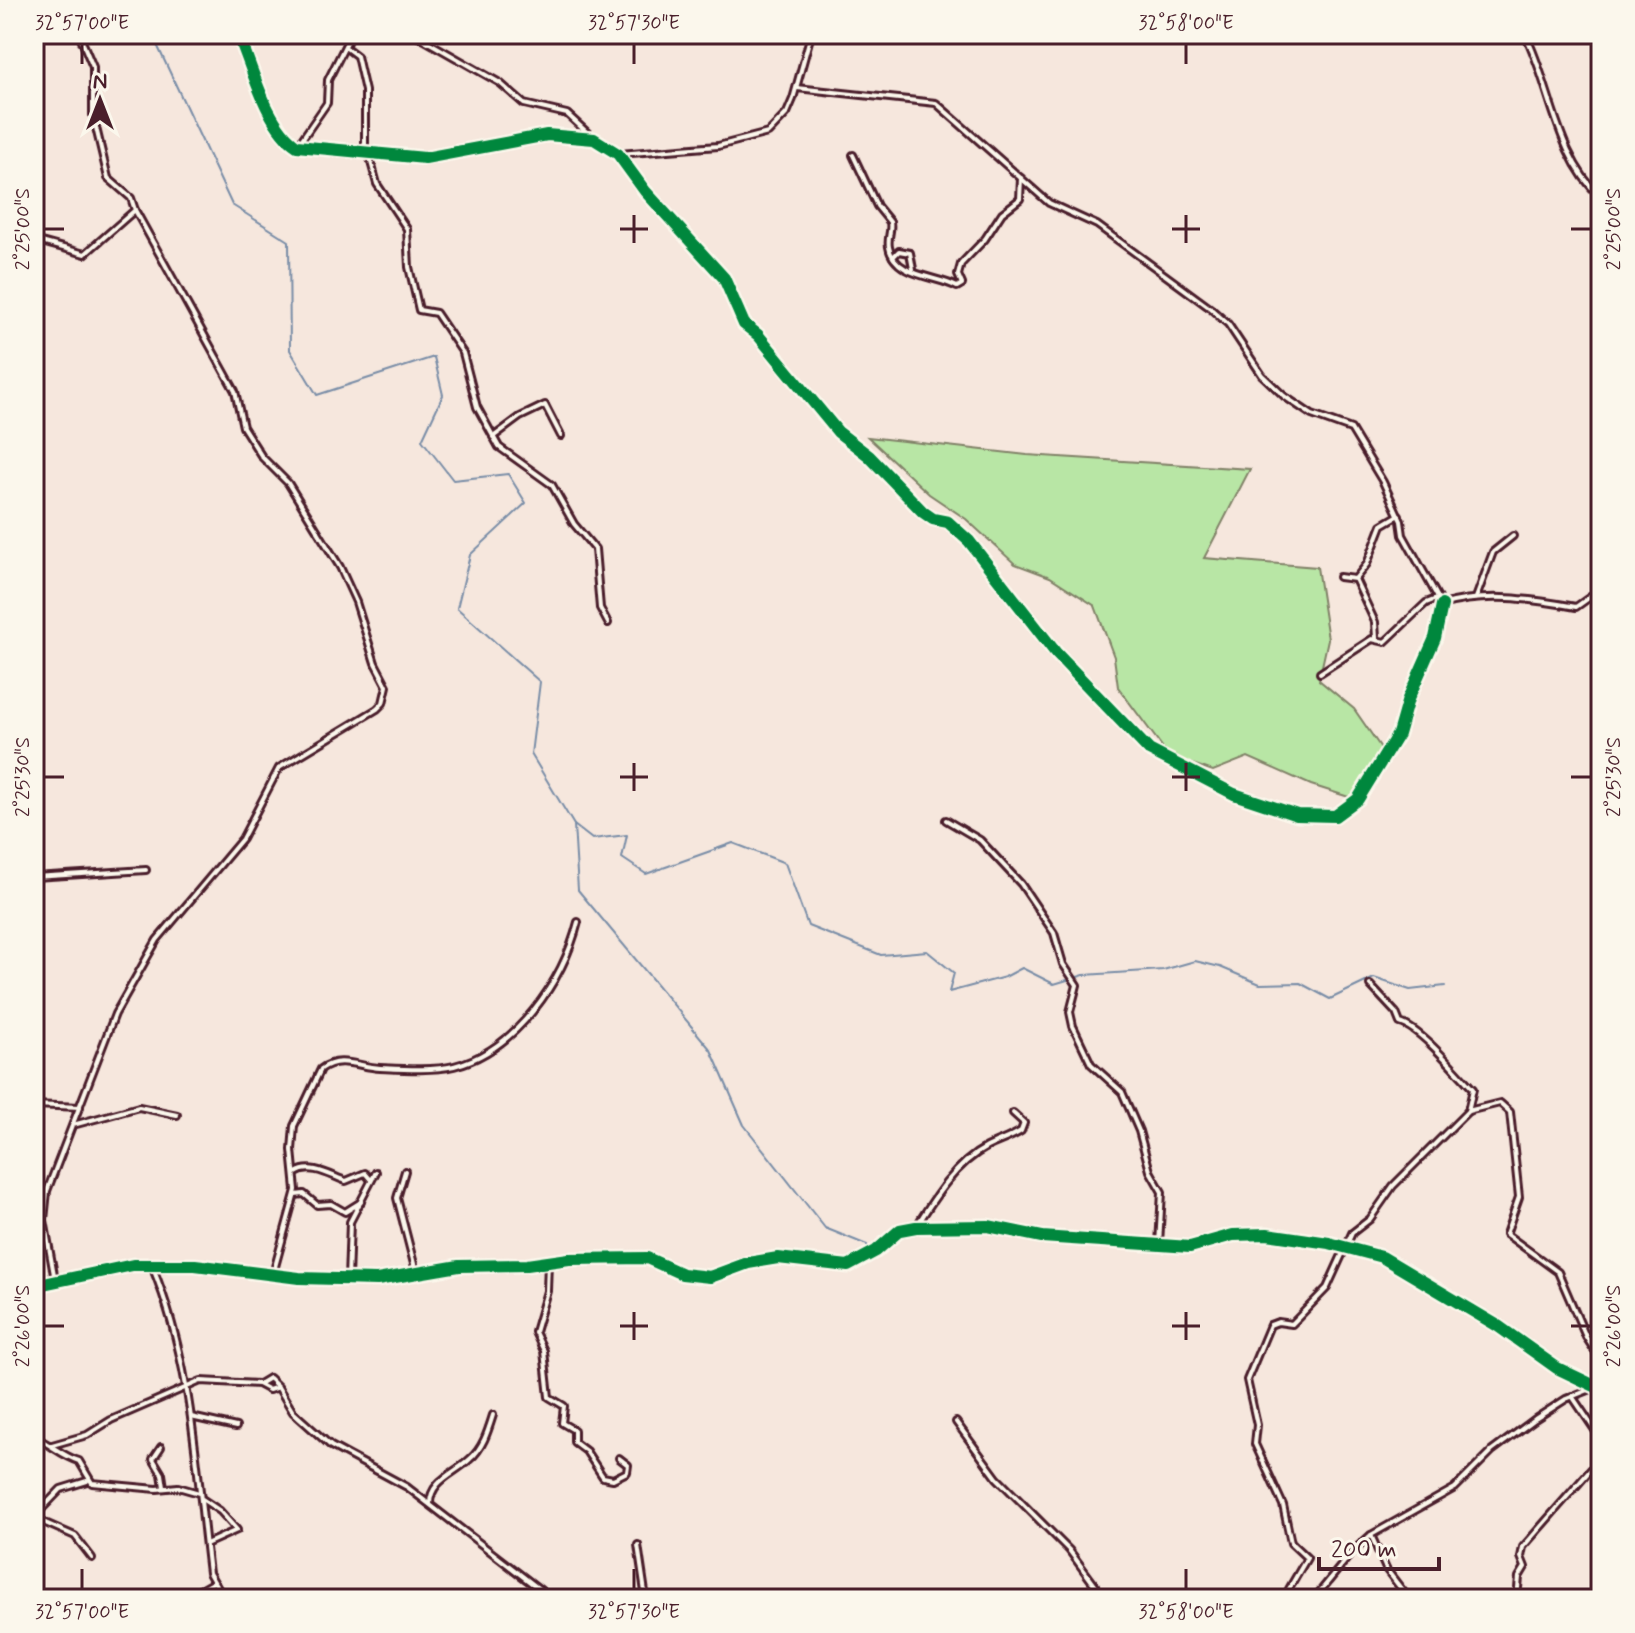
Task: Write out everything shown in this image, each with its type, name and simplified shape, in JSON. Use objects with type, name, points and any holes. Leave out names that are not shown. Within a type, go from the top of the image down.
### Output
[{"type":"street","points":[[55,1280],[45,1205],[51,1179],[134,975],[168,925],[242,839],[260,810],[274,775],[290,760],[381,706],[387,686],[371,653],[356,602],[340,567],[288,483],[259,453],[243,427],[236,394],[131,198],[108,178],[93,115],[93,67],[79,34]]},
{"type":"street","points":[[238,34],[263,99],[285,135],[297,146],[425,158],[547,135],[594,139]]},
{"type":"street","points":[[297,146],[327,103],[328,80],[351,34]]},
{"type":"street","points":[[414,34],[500,83],[524,104],[557,109],[574,118],[594,139],[618,154],[638,183],[726,281],[744,324],[758,335],[838,432],[869,456],[923,512],[933,519],[948,522],[969,541],[1061,658],[1141,743],[1165,759],[1241,797],[1297,815],[1335,816],[1342,813],[1358,799],[1398,734],[1408,699],[1435,638],[1442,605],[1403,535],[1399,515],[1351,429],[1312,415],[1284,396],[1262,375],[1228,324],[1210,308],[1097,225],[1049,203],[936,103],[797,88]]},
{"type":"street","points":[[618,154],[709,147],[766,133],[787,113],[811,34]]},
{"type":"street","points":[[1525,34],[1567,145],[1587,184],[1601,197]]},
{"type":"street","points":[[345,47],[354,52],[359,62],[365,99],[366,151],[377,184],[407,229],[409,267],[419,310],[436,313],[458,343],[469,369],[474,399],[503,452],[555,488],[574,524],[595,549],[600,608],[608,623]]},
{"type":"street","points":[[853,155],[877,206],[890,222],[889,247],[893,257],[938,283],[961,286],[961,264],[985,239],[1002,213],[1020,199],[1021,178]]},
{"type":"street","points":[[34,240],[85,254],[135,210]]},
{"type":"street","points":[[893,257],[899,251],[907,251],[911,255],[913,271]]},
{"type":"street","points":[[493,437],[520,417],[545,405],[561,436]]},
{"type":"street","points":[[1355,579],[1367,564],[1382,525],[1399,515]]},
{"type":"street","points":[[1476,598],[1492,554],[1513,536]]},
{"type":"street","points":[[1339,577],[1355,579]]},
{"type":"street","points":[[1355,579],[1375,622],[1376,638],[1382,644],[1426,603],[1439,598]]},
{"type":"street","points":[[1442,605],[1476,598],[1509,598],[1576,607],[1590,597],[1601,595]]},
{"type":"street","points":[[1320,673],[1376,638]]},
{"type":"street","points":[[946,820],[987,848],[1021,884],[1054,933],[1063,964],[1077,985],[1070,1012],[1073,1026],[1091,1064],[1122,1092],[1139,1131],[1150,1171],[1162,1192],[1159,1244]]},
{"type":"street","points":[[34,877],[146,870]]},
{"type":"street","points":[[273,1274],[295,1195],[294,1126],[321,1069],[329,1063],[341,1061],[381,1068],[451,1066],[488,1051],[527,1019],[553,986],[568,956],[578,922]]},
{"type":"street","points":[[1370,985],[1391,1007],[1400,1023],[1408,1025],[1437,1051],[1473,1089],[1468,1111]]},
{"type":"street","points":[[1289,1589],[1307,1558],[1291,1543],[1283,1505],[1258,1453],[1257,1425],[1247,1380],[1268,1329],[1278,1322],[1292,1324],[1311,1308],[1327,1288],[1352,1233],[1380,1208],[1393,1186],[1468,1111],[1500,1103],[1510,1112],[1519,1197],[1506,1234],[1558,1272],[1586,1337],[1601,1360]]},
{"type":"street","points":[[34,1105],[80,1107]]},
{"type":"street","points":[[73,1125],[107,1119],[139,1107],[177,1115]]},
{"type":"street","points":[[916,1227],[940,1190],[967,1162],[985,1148],[1021,1131],[1024,1123],[1013,1113]]},
{"type":"street","points":[[296,1173],[303,1169],[327,1172],[346,1181],[365,1173],[371,1180]]},
{"type":"street","points":[[405,1171],[397,1198],[414,1264],[413,1276]]},
{"type":"street","points":[[348,1279],[350,1222],[376,1172]]},
{"type":"street","points":[[295,1195],[304,1194],[317,1205],[331,1204],[345,1212],[362,1202]]},
{"type":"street","points":[[34,1286],[104,1269],[152,1265],[195,1265],[273,1274],[385,1280],[459,1266],[647,1258],[676,1272],[702,1277],[778,1258],[848,1266],[876,1251],[900,1230],[916,1227],[988,1226],[1030,1236],[1197,1247],[1233,1235],[1256,1234],[1344,1247],[1382,1257],[1498,1326],[1557,1368],[1599,1387]]},
{"type":"street","points":[[548,1261],[547,1291],[535,1332],[544,1351],[549,1397],[564,1406],[562,1423],[572,1428],[574,1442],[586,1451],[603,1477],[613,1479],[627,1472],[628,1465],[619,1458]]},
{"type":"street","points":[[152,1265],[166,1301],[188,1386],[212,1583],[224,1599]]},
{"type":"street","points":[[258,1384],[269,1378],[293,1412],[331,1446],[407,1487],[552,1599]]},
{"type":"street","points":[[52,1445],[87,1435],[111,1420],[188,1386],[215,1379],[258,1384],[269,1390],[278,1387]]},
{"type":"street","points":[[1314,1599],[1353,1551],[1371,1535],[1449,1493],[1502,1442],[1572,1396],[1599,1387]]},
{"type":"street","points":[[179,1391],[189,1399]]},
{"type":"street","points":[[1572,1396],[1601,1439]]},
{"type":"street","points":[[430,1504],[434,1488],[455,1468],[470,1460],[485,1440],[493,1415]]},
{"type":"street","points":[[191,1417],[236,1427]]},
{"type":"street","points":[[956,1422],[997,1478],[1069,1550],[1105,1599]]},
{"type":"street","points":[[34,1437],[52,1445],[65,1457],[82,1463],[87,1481]]},
{"type":"street","points":[[161,1447],[153,1459],[162,1474],[164,1487]]},
{"type":"street","points":[[1517,1599],[1519,1577],[1525,1567],[1521,1557],[1523,1547],[1601,1458]]},
{"type":"street","points":[[92,1558],[75,1536],[34,1518],[61,1489],[87,1481],[200,1493]]},
{"type":"street","points":[[202,1499],[236,1527],[233,1534],[206,1544]]},
{"type":"street","points":[[1371,1535],[1386,1569],[1409,1599]]},
{"type":"street","points":[[638,1545],[646,1599]]},
{"type":"street","points":[[184,1599],[212,1583]]},
{"type":"street","points":[[34,1593],[42,1599]]},
{"type":"green space","points":[[868,437],[1027,455],[1250,469],[1204,558],[1317,567],[1328,639],[1319,680],[1354,709],[1381,748],[1352,798],[1311,785],[1248,757],[1213,771],[1169,756],[1118,687],[1114,657],[1095,606],[1050,577],[1015,564],[966,519],[929,494]]},
{"type":"waterway","points":[[152,34],[232,205],[289,241],[290,350],[317,395],[434,357],[443,395],[422,440],[453,480],[508,474],[526,503],[470,555],[457,608],[540,682],[531,754],[574,825],[592,839],[627,835],[622,858],[646,874],[733,843],[785,863],[808,926],[881,955],[927,951],[954,973],[949,992],[1005,977],[1022,968],[1054,984],[1084,975],[1163,970],[1195,961],[1220,967],[1260,984],[1300,983],[1330,999],[1374,978],[1410,990],[1445,986]]},
{"type":"waterway","points":[[574,825],[578,890],[711,1050],[744,1125],[825,1228],[867,1245]]},
{"type":"cycle path","points":[[238,34],[268,110],[286,137],[297,146],[425,158],[547,135],[594,139],[618,154],[645,191],[724,278],[744,324],[758,335],[838,432],[869,456],[923,512],[933,519],[948,522],[969,541],[1056,653],[1149,750],[1234,794],[1297,815],[1335,816],[1358,799],[1398,734],[1408,699],[1435,638],[1442,605]]},
{"type":"cycle path","points":[[34,1286],[133,1265],[195,1265],[299,1278],[377,1280],[459,1266],[527,1265],[569,1259],[647,1258],[682,1274],[710,1277],[748,1263],[778,1258],[848,1266],[876,1251],[900,1230],[916,1227],[988,1226],[1042,1237],[1190,1247],[1233,1235],[1267,1234],[1329,1243],[1382,1257],[1498,1326],[1557,1368],[1601,1389]]}]
